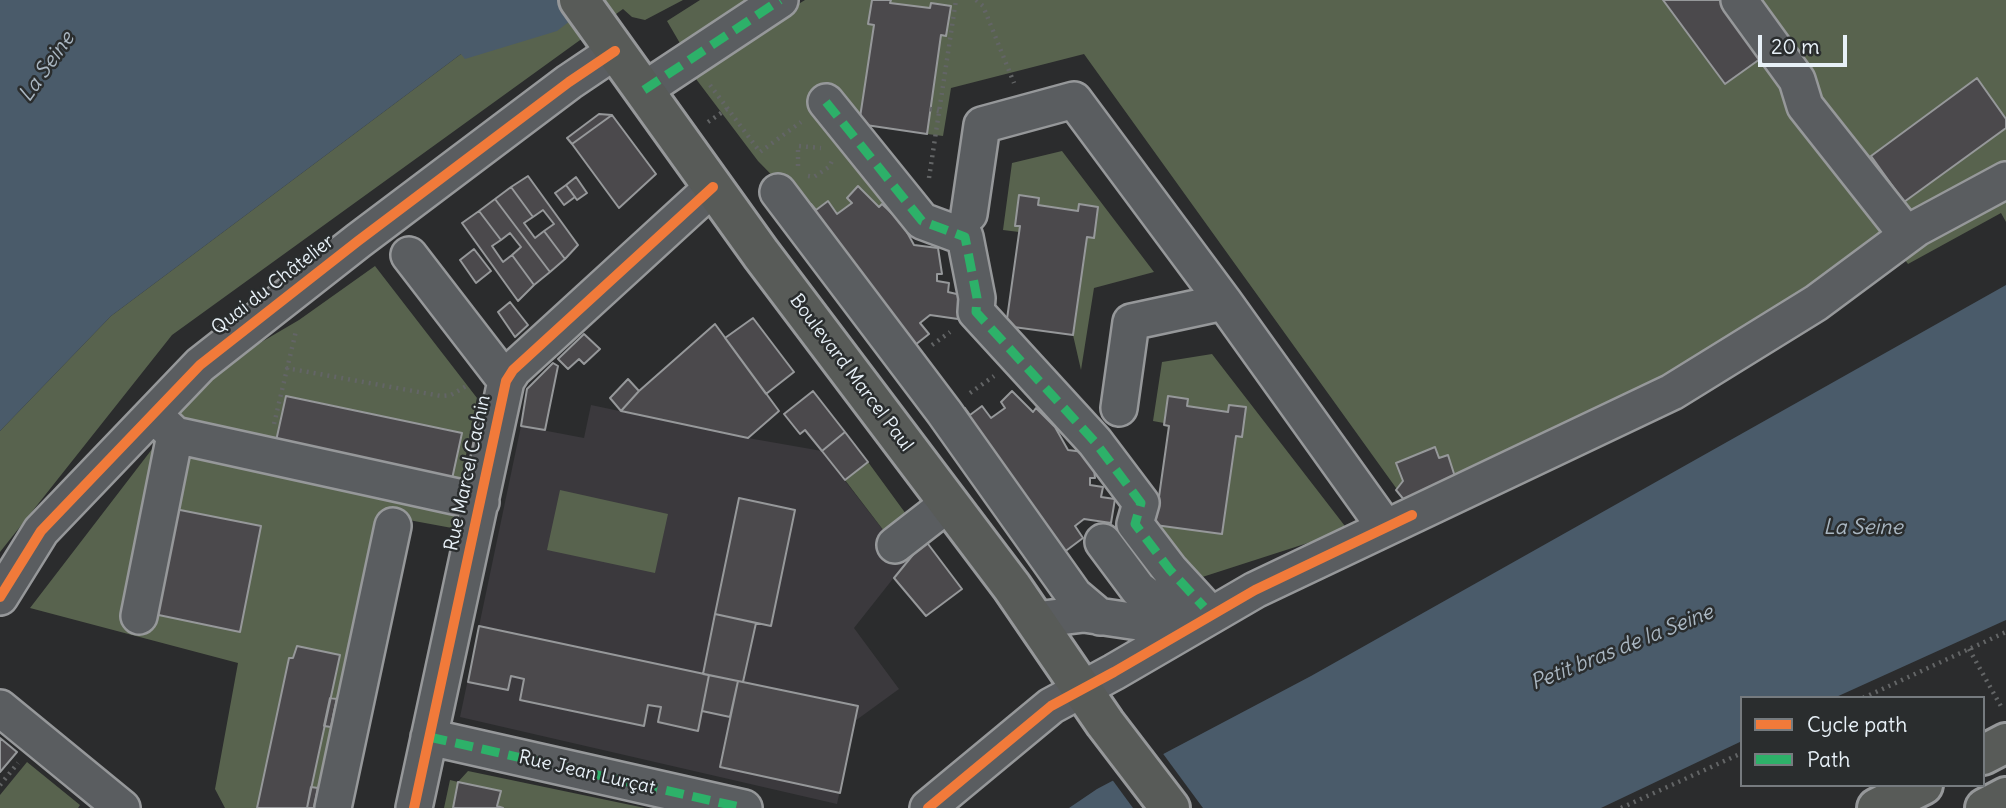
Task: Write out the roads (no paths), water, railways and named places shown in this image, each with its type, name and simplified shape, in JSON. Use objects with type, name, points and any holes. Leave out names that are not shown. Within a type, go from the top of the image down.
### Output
[{"type":"main road","name":"Boulevard Marcel Paul","points":[[597,25],[713,187],[1035,620],[1105,723],[1170,808]]},
{"type":"main road","points":[[1985,754],[2006,743]]},
{"type":"main road","points":[[1877,808],[1919,787]]},
{"type":"main road","points":[[1985,808],[2006,797]]},
{"type":"street","points":[[644,90],[780,0]]},
{"type":"street","points":[[1739,0],[1797,80],[1805,106],[1907,235]]},
{"type":"street","name":"Quai du Châtelier","points":[[0,597],[41,531],[164,425],[200,365],[290,293],[569,82],[597,25]]},
{"type":"street","points":[[969,214],[982,125],[1074,100],[1224,302],[1399,521]]},
{"type":"street","points":[[815,114],[849,140],[922,221],[965,237],[977,298],[976,312],[1095,442],[1141,503],[1135,524],[1170,570],[1189,611]]},
{"type":"street","points":[[928,808],[1051,706],[1255,590],[1672,392],[1816,303],[1907,235],[2006,180]]},
{"type":"street","name":"Rue Marcel Cachin","points":[[414,808],[506,382],[513,370],[713,187]]},
{"type":"street","points":[[778,192],[944,412],[1074,595],[1115,619],[1147,653]]},
{"type":"street","points":[[410,255],[506,382]]},
{"type":"street","points":[[1119,408],[1131,322],[1224,302]]},
{"type":"street","points":[[139,616],[164,425],[267,456],[481,502]]},
{"type":"street","points":[[895,545],[949,503]]},
{"type":"street","points":[[333,808],[393,527]]},
{"type":"street","points":[[1103,542],[1138,589],[1189,611]]},
{"type":"street","points":[[1035,620],[1084,614],[1145,623],[1255,590]]},
{"type":"street","points":[[0,708],[122,808]]},
{"type":"street","name":"Rue Jean Lurçat","points":[[429,737],[744,808]]},
{"type":"water","name":"La Seine","points":[[0,0],[597,0],[557,31],[465,59],[461,54],[111,316],[0,431]]},
{"type":"water","name":"La Seine","points":[[2006,285],[2006,620],[1838,696],[1740,696],[1740,742],[1601,808],[1069,808],[1097,789],[1311,676]]},
{"type":"water label","name":"Petit bras de la Seine","points":[[1622,648]]}]
